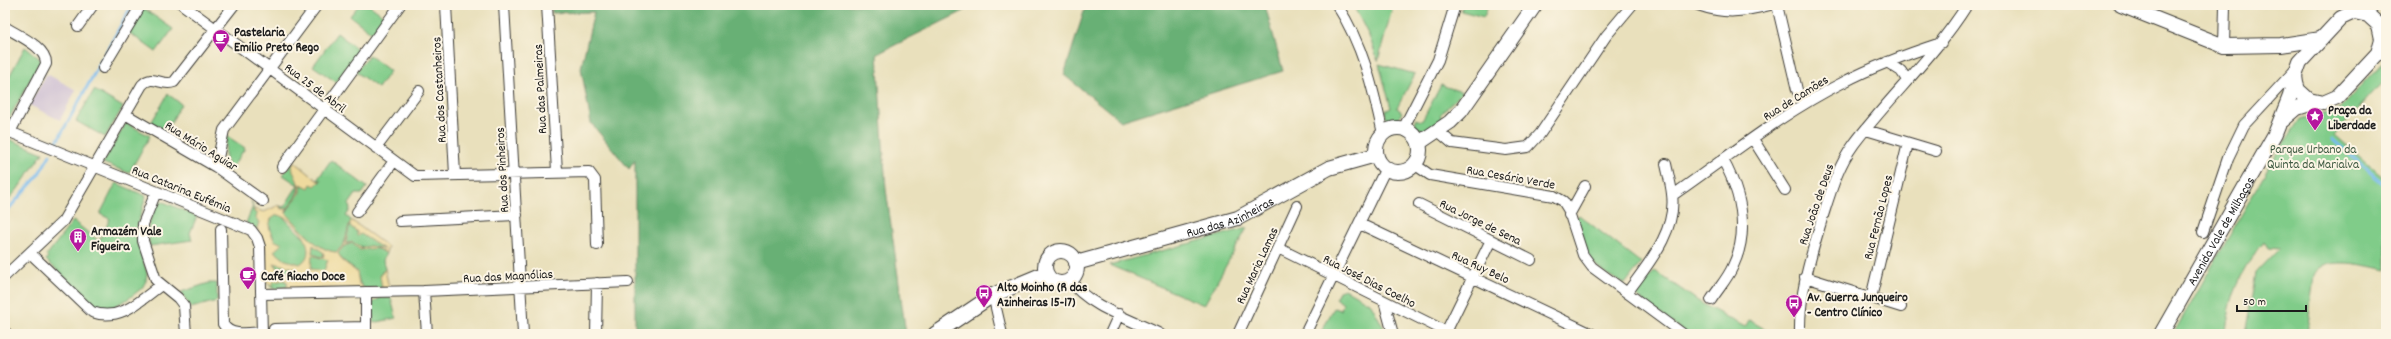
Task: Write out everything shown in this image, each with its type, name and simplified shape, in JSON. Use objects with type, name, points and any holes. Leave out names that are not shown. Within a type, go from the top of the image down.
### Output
[{"type":"street","points":[[78,26],[93,5]]},
{"type":"street","points":[[103,68],[141,5]]},
{"type":"street","name":"Rua 25 de Abril","points":[[183,5],[415,176],[455,175]]},
{"type":"street","points":[[5,276],[63,221],[144,82],[153,79],[166,84],[174,82],[234,5]]},
{"type":"street","points":[[216,167],[224,130],[268,68],[317,5]]},
{"type":"street","points":[[282,167],[323,108],[400,5]]},
{"type":"street","name":"Rua dos Castanheiros","points":[[446,5],[455,175]]},
{"type":"street","name":"Rua dos Pinheiros","points":[[504,5],[523,334]]},
{"type":"street","name":"Rua das Palmeiras","points":[[548,5],[557,171]]},
{"type":"street","points":[[1337,5],[1354,34],[1362,55],[1383,134]]},
{"type":"street","points":[[1404,129],[1438,60],[1455,5]]},
{"type":"street","points":[[1419,143],[1438,131],[1461,111],[1535,5]]},
{"type":"street","points":[[1438,131],[1452,143],[1506,150],[1528,147],[1540,134],[1606,36],[1632,5]]},
{"type":"street","points":[[1698,5],[1716,11],[1734,13],[1770,5]]},
{"type":"street","points":[[1777,5],[1797,90],[1804,104]]},
{"type":"street","name":"Rua João de Deus","points":[[1800,334],[1800,314],[1804,277],[1837,174],[1844,159],[1907,80],[1942,42],[1967,5]]},
{"type":"street","points":[[2120,5],[2224,46],[2281,45],[2321,39]]},
{"type":"street","points":[[2224,46],[2225,5]]},
{"type":"street","points":[[2203,232],[2228,158],[2244,124],[2297,69],[2321,39],[2352,5]]},
{"type":"street","points":[[2370,5],[2380,25],[2382,51]]},
{"type":"street","points":[[2341,18],[2347,14],[2361,13],[2380,25]]},
{"type":"street","points":[[5,27],[41,51],[46,59],[46,64],[7,130]]},
{"type":"street","name":"Rua de Camões","points":[[1673,195],[1804,104],[1842,82],[1887,62],[1942,42]]},
{"type":"street","points":[[2281,45],[2294,52],[2297,69],[2298,90],[2309,100],[2316,102]]},
{"type":"street","name":"Avenida Vale de Milhaços","points":[[2278,126],[2297,108],[2316,102],[2330,101],[2337,97],[2382,51]]},
{"type":"street","points":[[1887,62],[1901,71],[1907,80]]},
{"type":"street","name":"Avenida Vale de Milhaços","points":[[2161,334],[2278,126],[2290,96],[2297,69]]},
{"type":"street","points":[[376,148],[419,91]]},
{"type":"street","name":"Rua Mário Aguiar","points":[[125,114],[216,167],[263,201]]},
{"type":"street","points":[[1392,128],[1404,129],[1413,134],[1419,143],[1420,154],[1414,164],[1401,172],[1386,168],[1376,155],[1377,141],[1383,134],[1392,128]]},
{"type":"street","name":"Rua Catarina Eufémia","points":[[7,130],[94,167],[239,224],[254,234],[260,247],[262,333]]},
{"type":"street","points":[[1866,130],[1936,151]]},
{"type":"street","points":[[1753,139],[1785,190]]},
{"type":"street","name":"Rua Fernão Lopes","points":[[1871,298],[1908,143]]},
{"type":"street","name":"Rua das Azinheiras","points":[[1076,263],[1238,218],[1313,176],[1347,162],[1376,155]]},
{"type":"street","points":[[1711,300],[1733,267],[1739,246],[1742,224],[1741,201],[1734,181],[1723,160]]},
{"type":"street","points":[[357,212],[394,161]]},
{"type":"street","name":"Rua Cesário Verde","points":[[1414,164],[1430,175],[1554,196],[1563,201],[1583,255],[1599,274],[1683,334]]},
{"type":"street","points":[[1627,293],[1655,254],[1667,231],[1673,195],[1666,164]]},
{"type":"street","points":[[1305,334],[1386,168]]},
{"type":"street","points":[[455,175],[514,172],[587,171],[595,179],[597,245]]},
{"type":"street","points":[[1569,215],[1585,186]]},
{"type":"street","points":[[156,192],[143,224],[142,234],[154,276],[161,285],[178,298],[184,306],[186,334]]},
{"type":"street","name":"Rua Jorge de Sena","points":[[1419,204],[1531,260]]},
{"type":"street","name":"Rua Maria Lamas","points":[[1238,334],[1297,206]]},
{"type":"street","points":[[400,221],[517,215]]},
{"type":"street","name":"Rua Ruy Belo","points":[[1360,224],[1592,334]]},
{"type":"street","points":[[221,229],[223,324],[226,330],[231,333],[262,333]]},
{"type":"street","points":[[1449,333],[1491,240]]},
{"type":"street","name":"Rua José Dias Coelho","points":[[1278,248],[1449,333]]},
{"type":"street","points":[[1058,252],[1069,254],[1076,263],[1076,273],[1070,280],[1059,283],[1049,278],[1046,273],[1046,262],[1053,254],[1058,252]]},
{"type":"street","points":[[30,253],[92,312],[103,316],[114,316],[127,311],[161,285]]},
{"type":"street","points":[[935,334],[993,295],[1046,273]]},
{"type":"street","points":[[1804,277],[1901,307]]},
{"type":"street","points":[[1070,280],[1080,293],[1160,334]]},
{"type":"street","name":"Rua das Magnólias","points":[[262,294],[521,288],[628,282]]},
{"type":"street","points":[[596,334],[597,283]]},
{"type":"street","points":[[424,291],[428,334]]},
{"type":"street","points":[[274,334],[274,329],[366,331],[366,292]]},
{"type":"street","points":[[993,295],[1002,334]]},
{"type":"street","points":[[1384,302],[1394,334]]},
{"type":"street","points":[[1110,334],[1119,314]]},
{"type":"shaded area","points":[[47,74],[76,90],[60,120],[29,105]]},
{"type":"green space","points":[[359,5],[369,5],[384,16],[372,33],[350,16]]},
{"type":"green space","points":[[552,5],[976,5],[877,54],[886,189],[906,334],[635,334],[635,160],[629,169],[591,123],[581,68],[594,12],[552,13]]},
{"type":"green space","points":[[1086,5],[1265,5],[1283,71],[1121,121],[1064,75]]},
{"type":"green space","points":[[1353,5],[1393,5],[1378,61],[1369,36]]},
{"type":"green space","points":[[1463,5],[1488,5],[1484,17],[1461,11]]},
{"type":"green space","points":[[143,8],[173,29],[156,52],[128,32]]},
{"type":"green space","points":[[337,33],[359,50],[336,82],[313,66]]},
{"type":"green space","points":[[25,47],[39,58],[40,62],[8,120],[5,121],[5,84]]},
{"type":"green space","points":[[369,55],[390,71],[378,88],[356,72]]},
{"type":"green space","name":"Parque Urbano da Quinta da Marialva","points":[[2383,63],[2386,66],[2386,78],[2335,135],[2386,180],[2386,270],[2359,264],[2337,263],[2327,265],[2319,269],[2314,275],[2307,334],[2245,334],[2256,273],[2279,249],[2268,248],[2264,241],[2243,273],[2233,296],[2226,334],[2173,334],[2270,165],[2300,119],[2339,109]]},
{"type":"green space","points":[[1379,64],[1415,74],[1397,108],[1402,112],[1397,121],[1390,121],[1386,118],[1385,111],[1391,108]]},
{"type":"green space","points":[[1441,85],[1462,92],[1440,115],[1442,118],[1433,125],[1427,129],[1420,129],[1416,127],[1415,119],[1422,121]]},
{"type":"green space","points":[[94,90],[123,107],[105,137],[76,121]]},
{"type":"green space","points":[[168,94],[181,104],[166,132],[151,123]]},
{"type":"green space","points":[[126,123],[150,136],[129,173],[103,163]]},
{"type":"green space","points":[[227,136],[245,148],[230,171],[225,154]]},
{"type":"green space","points":[[6,138],[43,153],[17,190],[5,203]]},
{"type":"green space","points":[[331,160],[367,187],[362,194],[356,194],[349,204],[350,210],[346,216],[351,220],[344,244],[337,252],[322,248],[303,231],[286,213],[291,205],[284,210],[280,206],[284,207],[298,185],[292,203],[301,192],[301,183],[303,186],[320,182],[321,180],[317,180]]},
{"type":"green space","points":[[292,163],[298,185],[283,175]]},
{"type":"green space","points":[[116,183],[146,196],[135,234],[147,273],[146,281],[142,288],[128,299],[107,310],[94,305],[46,260],[48,257],[46,256],[73,221],[99,241],[110,219],[100,214]]},
{"type":"green space","points":[[161,201],[197,216],[190,233],[192,240],[150,246],[148,234],[149,224],[157,203]]},
{"type":"green space","points":[[253,207],[254,212],[257,214],[259,226],[257,229],[246,223]]},
{"type":"green space","points":[[281,215],[308,242],[308,255],[300,264],[285,260],[274,251],[280,244],[274,240],[269,223],[273,216]]},
{"type":"green space","points":[[1579,215],[1641,263],[1625,284],[1603,272],[1590,258],[1582,242],[1579,231],[1576,218]]},
{"type":"green space","points":[[349,225],[357,232],[383,246],[384,249],[370,246],[362,248],[352,242],[345,244]]},
{"type":"green space","points":[[1247,228],[1204,305],[1109,265]]},
{"type":"green space","points":[[352,243],[377,249],[386,253],[383,260],[385,269],[381,273],[382,288],[364,288],[360,284],[356,271],[339,256],[338,253],[344,246]]},
{"type":"green space","points":[[313,245],[323,251],[324,256],[320,257],[312,253]]},
{"type":"green space","points":[[312,255],[328,260],[324,271],[310,269]]},
{"type":"green space","points":[[274,262],[298,269],[289,273],[279,270]]},
{"type":"green space","points":[[1655,271],[1701,303],[1745,327],[1749,320],[1770,332],[1769,334],[1687,334],[1634,294]]},
{"type":"green space","points":[[283,280],[288,283],[287,287],[280,288],[280,290],[272,288],[267,283],[273,286],[272,282]]},
{"type":"green space","points":[[209,283],[217,283],[217,301],[191,308],[181,292]]},
{"type":"green space","points":[[1345,289],[1371,304],[1387,334],[1320,334],[1334,308],[1341,310],[1343,304],[1336,298],[1339,291]]},
{"type":"green space","points":[[380,298],[391,298],[396,318],[373,323],[373,302]]},
{"type":"sand","points":[[294,161],[318,181],[321,180],[315,186],[311,184],[309,188],[301,184],[301,192],[286,211],[286,213],[309,237],[322,248],[337,252],[344,244],[348,229],[346,244],[352,242],[362,248],[370,246],[384,249],[361,234],[357,236],[357,232],[349,225],[351,220],[388,247],[386,253],[376,248],[360,250],[352,243],[344,246],[338,253],[342,260],[357,272],[359,284],[364,288],[280,290],[280,288],[287,287],[288,283],[285,280],[272,282],[274,286],[267,283],[265,244],[257,229],[259,222],[256,219],[257,214],[254,212],[254,209],[264,212],[279,205],[281,209],[287,209],[296,197],[299,190],[298,182],[292,168]],"holes":[[[277,215],[283,217],[290,221],[303,235],[307,243],[308,251],[306,258],[300,264],[285,260],[274,251],[282,244],[274,240],[269,227],[271,219]],[[313,245],[323,252],[324,256],[320,257],[312,253]],[[312,255],[328,260],[324,271],[311,269]],[[274,263],[297,269],[289,273],[279,270]]]},
{"type":"sand","points":[[385,269],[389,288],[382,288],[380,276]]},
{"type":"waterway","points":[[55,145],[132,5]]},
{"type":"waterway","points":[[2332,139],[2386,186]]},
{"type":"waterway","points":[[5,213],[37,177],[50,155]]},
{"type":"place","name":"Pastelaria Emilio Preto Rego","points":[[221,53]]},
{"type":"place","name":"Praça da Liberdade","points":[[2315,131]]},
{"type":"place","name":"Armazém Vale Figueira","points":[[78,252]]},
{"type":"place","name":"Café Riacho Doce","points":[[248,290]]},
{"type":"place","name":"Alto Moinho (R das Azinheiras 15-17)","points":[[984,308]]},
{"type":"place","name":"Av. Guerra Junqueiro - Centro Clínico","points":[[1794,318]]}]
